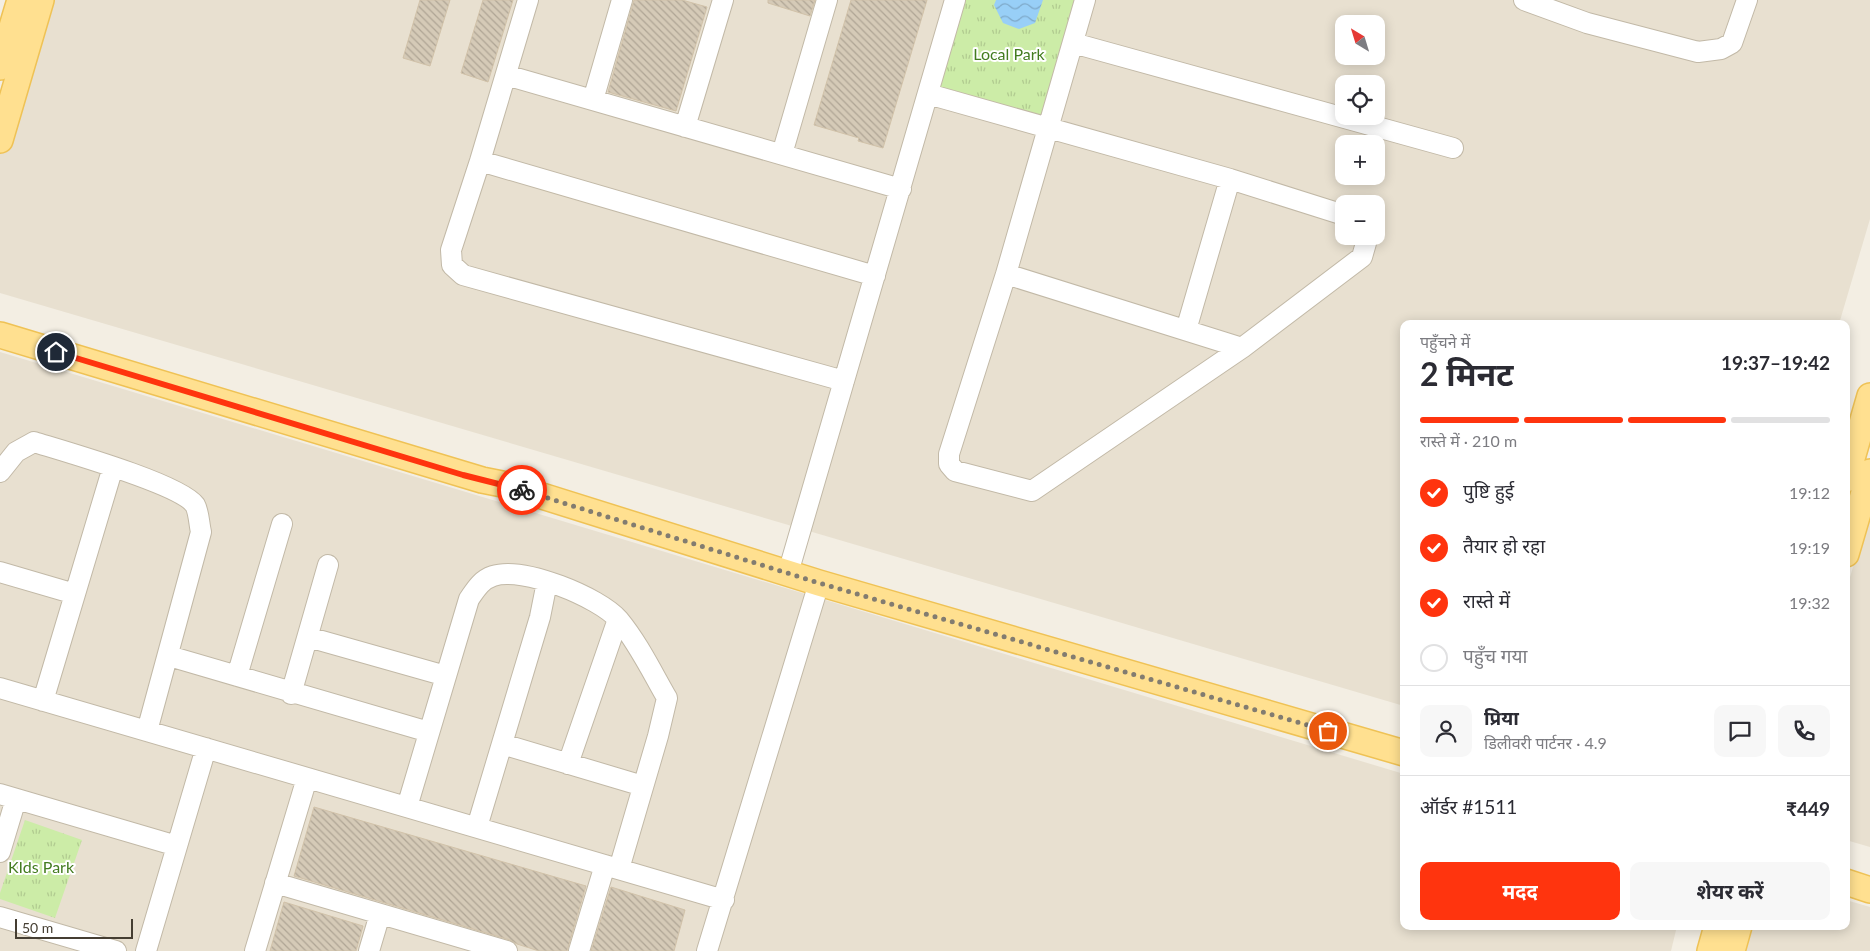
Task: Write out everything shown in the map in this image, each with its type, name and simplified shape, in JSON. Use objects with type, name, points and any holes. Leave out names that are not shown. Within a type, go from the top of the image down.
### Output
[{"type":"main road","points":[[0,67],[20,0]]},
{"type":"main road","points":[[0,140],[41,0]]},
{"type":"main road","points":[[0,335],[482,480],[507,485],[819,583],[1400,752]]},
{"type":"main road","points":[[1850,465],[1870,396]]},
{"type":"main road","points":[[1850,540],[1870,472]]},
{"type":"main road","points":[[1850,883],[1870,890]]},
{"type":"main road","points":[[1710,951],[1716,930]]},
{"type":"main road","points":[[1732,951],[1738,930]]},
{"type":"street","points":[[528,0],[480,161],[451,250],[452,265],[463,275],[844,381]]},
{"type":"street","points":[[593,100],[622,0]]},
{"type":"street","points":[[685,126],[723,0]]},
{"type":"street","points":[[782,154],[827,0]]},
{"type":"street","points":[[788,573],[955,0]]},
{"type":"street","points":[[1085,0],[1006,274],[949,454],[949,464],[956,471],[1032,491],[1242,348],[1362,257],[1365,245]]},
{"type":"street","points":[[1524,0],[1587,23],[1698,52],[1721,49],[1732,43],[1747,0]]},
{"type":"street","points":[[1073,43],[1454,148]]},
{"type":"street","points":[[506,75],[901,189]]},
{"type":"street","points":[[928,94],[1230,179],[1335,212]]},
{"type":"street","points":[[480,161],[875,276]]},
{"type":"street","points":[[1186,330],[1230,179]]},
{"type":"street","points":[[1006,274],[1242,348]]},
{"type":"street","points":[[0,472],[16,452],[34,442],[160,484],[195,506],[201,532],[169,656],[147,731]]},
{"type":"street","points":[[43,700],[113,467]]},
{"type":"street","points":[[236,676],[282,524]]},
{"type":"street","points":[[291,694],[328,565]]},
{"type":"street","points":[[0,572],[75,594]]},
{"type":"street","points":[[407,807],[469,599],[480,582],[494,576],[516,575],[547,582],[582,594],[618,619],[647,662],[667,698],[643,786],[579,951]]},
{"type":"street","points":[[477,827],[540,617],[547,582]]},
{"type":"street","points":[[707,951],[819,583]]},
{"type":"street","points":[[568,764],[618,619]]},
{"type":"street","points":[[308,637],[446,676]]},
{"type":"street","points":[[169,656],[291,694],[429,732]]},
{"type":"street","points":[[0,688],[724,900]]},
{"type":"street","points":[[502,744],[643,786]]},
{"type":"street","points":[[146,951],[206,748]]},
{"type":"street","points":[[255,951],[307,778]]},
{"type":"street","points":[[0,852],[8,796],[177,846]]},
{"type":"street","points":[[276,883],[507,951]]},
{"type":"street","points":[[370,951],[380,914]]},
{"type":"street","points":[[0,917],[116,951]]},
{"type":"shaded area","points":[[30,0],[1870,0],[1870,219],[1840,320],[1400,320],[1400,705],[0,293],[0,101]]},
{"type":"shaded area","points":[[0,352],[1400,773],[1400,930],[1676,930],[1671,951],[0,951]]},
{"type":"shaded area","points":[[1870,509],[1870,847],[1850,841],[1850,577]]},
{"type":"shaded area","points":[[1850,901],[1870,907],[1870,951],[1742,951],[1748,930],[1850,930]]},
{"type":"green space","name":"Local Park","points":[[964,0],[1078,0],[1044,117],[938,86]]},
{"type":"green space","name":"KIds Park","points":[[25,820],[82,840],[55,918],[0,899],[0,893]]},
{"type":"water","points":[[996,0],[1043,0],[1035,23],[1019,29],[1003,23],[994,5]]},
{"type":"building","points":[[420,0],[450,0],[430,66],[403,58]]},
{"type":"building","points":[[483,0],[513,0],[488,82],[461,73]]},
{"type":"building","points":[[634,0],[682,0],[707,7],[676,111],[608,92]]},
{"type":"building","points":[[768,0],[815,0],[810,16],[768,3]]},
{"type":"building","points":[[851,0],[927,0],[883,148],[858,141],[859,138],[814,125]]},
{"type":"building","points":[[314,807],[586,886],[567,951],[539,951],[510,940],[294,876]]},
{"type":"building","points":[[611,887],[685,910],[674,951],[591,951]]},
{"type":"building","points":[[284,902],[363,926],[356,951],[270,951]]},
{"type":"way so far","points":[[522,490],[819,583],[1328,731]]},
{"type":"route","points":[[56,352],[463,475],[522,490]]}]
